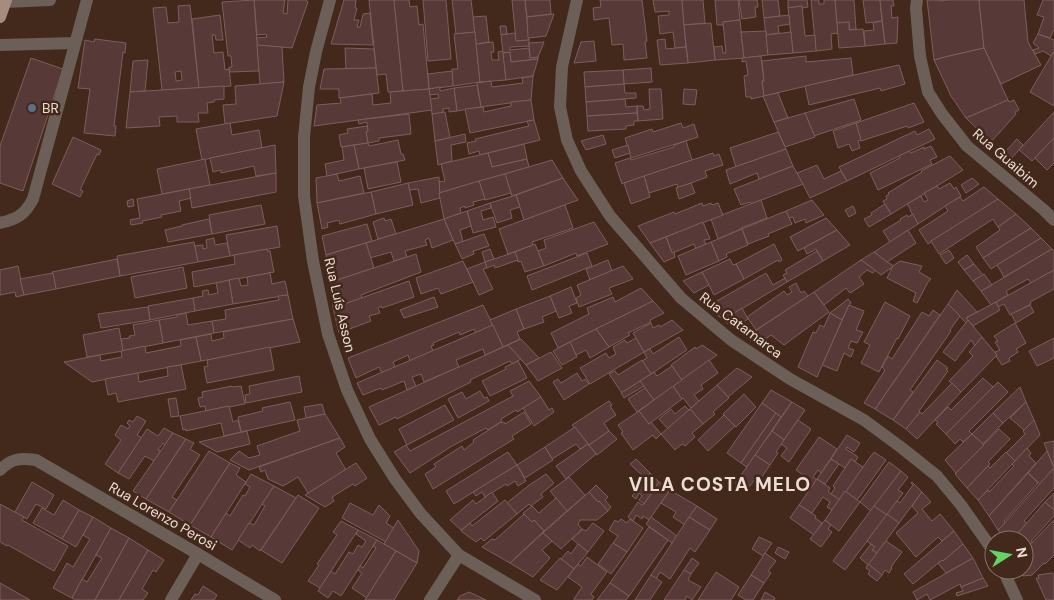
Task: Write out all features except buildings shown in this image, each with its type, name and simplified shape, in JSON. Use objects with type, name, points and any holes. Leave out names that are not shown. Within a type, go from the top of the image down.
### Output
[{"type":"main road","points":[[0,17],[4,1]]},
{"type":"street","points":[[4,1],[50,0]]},
{"type":"street","points":[[0,223],[18,218],[28,209],[33,198],[87,0]]},
{"type":"street","name":"Rua Luís Asson","points":[[330,0],[309,87],[304,137],[304,196],[313,262],[328,334],[347,390],[370,439],[395,479],[421,514],[459,555],[535,600]]},
{"type":"street","name":"Rua Catamarca","points":[[577,0],[562,66],[560,107],[567,140],[581,171],[610,216],[681,298],[731,340],[790,380],[864,420],[902,448],[936,476],[961,505],[984,538]]},
{"type":"street","name":"Rua Guaibim","points":[[917,0],[920,56],[928,92],[942,114],[967,146],[1054,220]]},
{"type":"street","points":[[0,45],[75,44]]},
{"type":"street","name":"Rua Lorenzo Perosi","points":[[0,470],[8,463],[22,458],[36,460],[275,600]]},
{"type":"street","points":[[171,600],[198,554]]},
{"type":"street","points":[[430,600],[459,555]]},
{"type":"street","points":[[1008,580],[1018,600]]},
{"type":"place","name":"BR","points":[[32,108]]},
{"type":"district","name":"VILA COSTA MELO","points":[[720,484]]}]
